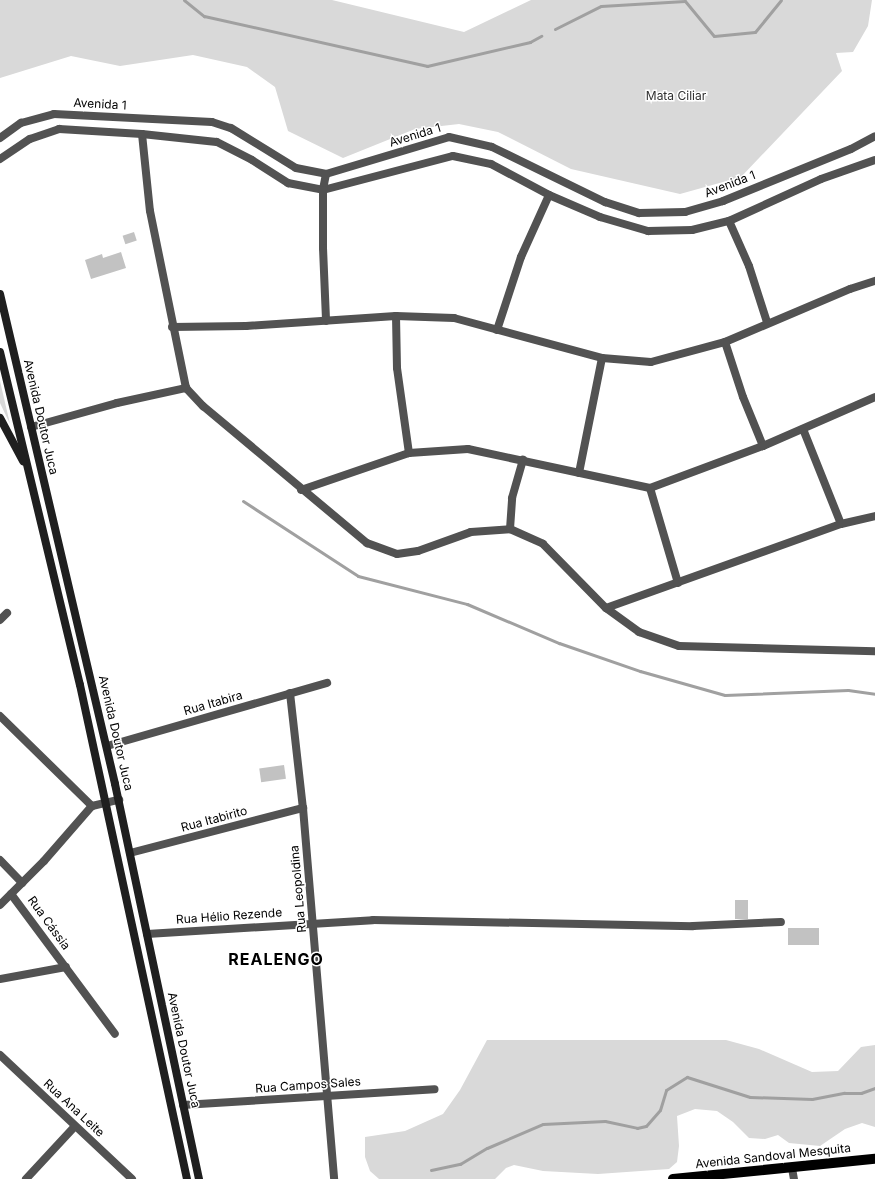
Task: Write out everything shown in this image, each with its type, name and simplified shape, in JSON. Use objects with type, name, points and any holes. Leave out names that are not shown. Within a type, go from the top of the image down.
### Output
[{"type":"main road","name":"Avenida Doutor Juca","points":[[0,294],[107,746],[199,1179]]},
{"type":"main road","name":"Avenida Doutor Juca","points":[[0,352],[106,803],[187,1179]]},
{"type":"main road","points":[[0,418],[30,476]]},
{"type":"main road","name":"Avenida Sandoval Mesquita","points":[[673,1179],[875,1159]]},
{"type":"street","name":"Avenida 1","points":[[0,138],[22,123],[54,114],[212,122],[231,128],[296,168],[326,174],[449,138],[492,146],[605,202],[639,213],[685,212],[723,201],[851,149],[875,136]]},
{"type":"street","points":[[0,159],[30,139],[60,128],[142,134],[217,142],[252,160],[288,183],[323,190],[453,156],[491,164],[549,195],[600,217],[648,231],[692,230],[729,221],[821,179],[875,160]]},
{"type":"street","points":[[142,134],[150,211],[172,327],[186,388],[301,490],[367,543],[397,554],[418,551],[471,532],[510,529],[543,544],[606,608],[639,632],[679,646],[875,651]]},
{"type":"street","points":[[326,174],[323,190],[326,321]]},
{"type":"street","points":[[497,330],[521,257],[549,195]]},
{"type":"street","points":[[729,221],[749,266],[767,322]]},
{"type":"street","points":[[172,327],[326,321],[396,316],[454,318],[602,358],[652,362],[725,342],[767,322],[875,281]]},
{"type":"street","points":[[396,316],[397,368],[410,453]]},
{"type":"street","points":[[725,342],[743,397],[763,446]]},
{"type":"street","points":[[580,473],[602,358]]},
{"type":"street","points":[[31,427],[117,403],[186,388]]},
{"type":"street","points":[[301,490],[410,453],[468,449],[650,488],[763,446],[875,397]]},
{"type":"street","points":[[803,429],[841,524]]},
{"type":"street","points":[[510,529],[512,498],[523,460]]},
{"type":"street","points":[[650,488],[678,582]]},
{"type":"street","points":[[606,608],[841,524],[875,516]]},
{"type":"street","points":[[0,620],[7,613]]},
{"type":"street","name":"Rua Itabira","points":[[107,746],[327,683]]},
{"type":"street","name":"Rua Leopoldina","points":[[290,693],[303,808],[334,1179]]},
{"type":"street","points":[[0,716],[92,806]]},
{"type":"street","points":[[0,905],[92,806],[119,800]]},
{"type":"street","name":"Rua Itabirito","points":[[130,853],[303,808]]},
{"type":"street","name":"Rua Cássia","points":[[0,860],[22,883]]},
{"type":"street","name":"Rua Cássia","points":[[11,894],[115,1034]]},
{"type":"street","name":"Rua Hélio Rezende","points":[[147,934],[313,922],[373,920],[692,926],[781,922]]},
{"type":"street","name":"Rua Cássia","points":[[0,978],[66,967]]},
{"type":"street","name":"Rua Ana Leite","points":[[0,1055],[132,1179]]},
{"type":"street","name":"Rua Campos Sales","points":[[183,1105],[434,1089]]},
{"type":"street","points":[[26,1179],[75,1126]]},
{"type":"street","points":[[792,1168],[794,1179]]},
{"type":"green space","name":"Mata Ciliar","points":[[0,0],[332,0],[464,32],[531,0],[872,0],[868,26],[853,52],[836,53],[842,71],[741,177],[680,194],[571,169],[498,132],[459,124],[415,129],[343,158],[288,131],[275,87],[247,67],[193,55],[120,66],[71,56],[0,78]]},
{"type":"green space","points":[[0,381],[10,424],[0,403]]},
{"type":"green space","points":[[487,1040],[726,1040],[759,1049],[812,1072],[838,1071],[861,1047],[875,1045],[875,1127],[862,1123],[845,1129],[820,1146],[789,1143],[778,1135],[765,1139],[749,1138],[733,1122],[717,1111],[695,1109],[677,1116],[679,1146],[677,1162],[669,1169],[598,1174],[543,1171],[514,1165],[506,1168],[495,1179],[379,1179],[370,1171],[365,1157],[365,1137],[405,1131],[443,1114],[460,1090]]},
{"type":"building","points":[[134,232],[137,241],[125,244],[123,236]]},
{"type":"building","points":[[121,252],[126,268],[91,279],[85,260],[102,254],[103,258]]},
{"type":"building","points":[[284,765],[286,779],[261,782],[259,768]]},
{"type":"building","points":[[735,900],[748,900],[748,919],[735,919]]},
{"type":"building","points":[[788,928],[819,928],[819,945],[788,945]]},
{"type":"waterway","points":[[184,0],[204,16],[427,66],[530,42],[541,36]]},
{"type":"waterway","points":[[555,29],[601,6],[685,1],[714,36],[755,32],[781,0]]},
{"type":"waterway","points":[[243,501],[358,576],[467,604],[559,643],[640,671],[725,695],[848,690],[875,694]]},
{"type":"waterway","points":[[431,1170],[460,1164],[487,1148],[543,1124],[605,1121],[637,1128],[646,1126],[660,1110],[666,1090],[687,1077],[750,1097],[812,1099],[844,1093],[861,1093],[875,1088]]},
{"type":"district","name":"REALENGO","points":[[276,959]]}]
